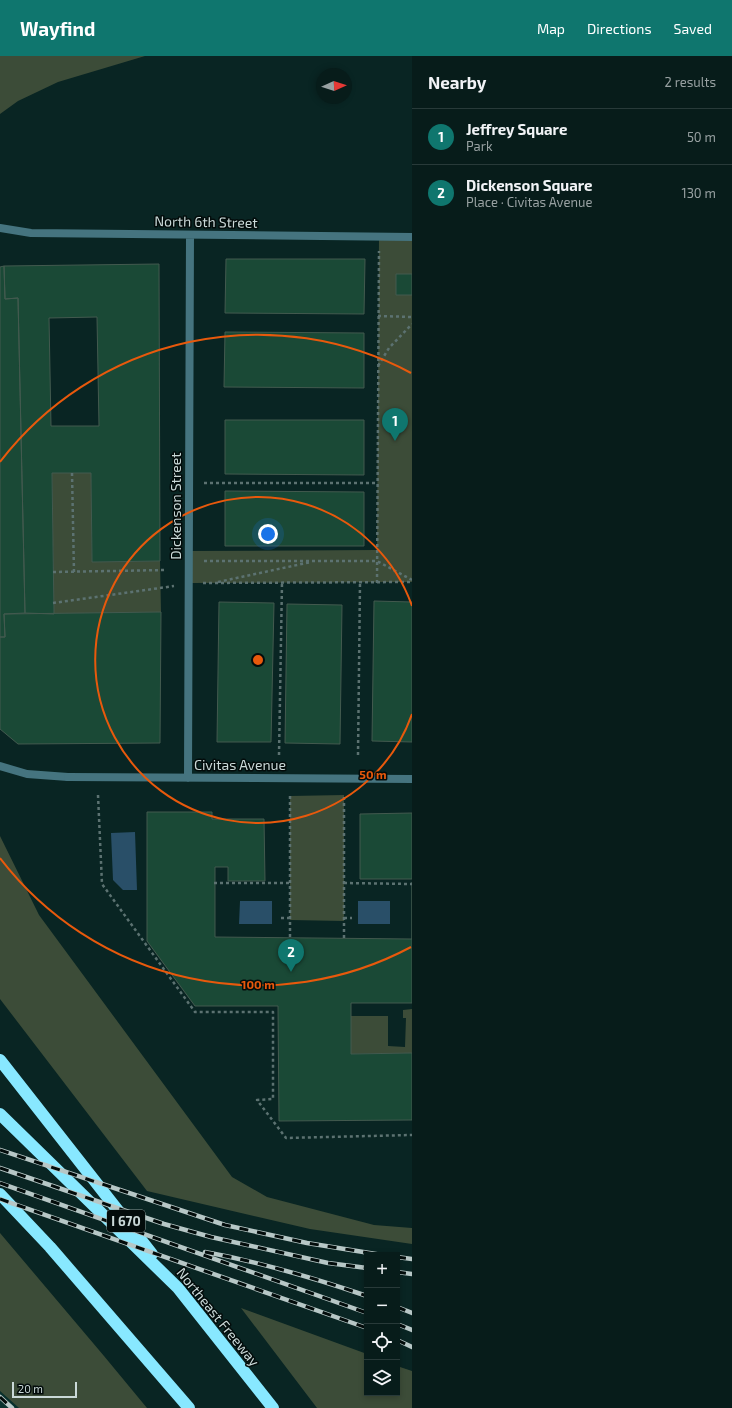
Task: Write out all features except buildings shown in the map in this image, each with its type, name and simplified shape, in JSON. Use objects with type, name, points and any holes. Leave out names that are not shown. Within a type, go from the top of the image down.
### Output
[{"type":"highway","name":"I 670","points":[[0,1060],[75,1154],[178,1288]]},
{"type":"highway","name":"Northeast Freeway","points":[[0,1114],[178,1288],[273,1408]]},
{"type":"highway","points":[[0,1194],[50,1247],[189,1408]]},
{"type":"street","name":"North 6th Street","points":[[0,228],[32,233],[412,237]]},
{"type":"street","name":"Dickenson Street","points":[[188,778],[190,235]]},
{"type":"street","name":"Civitas Avenue","points":[[0,766],[27,774],[68,778],[412,779]]},
{"type":"path","points":[[377,583],[379,237]]},
{"type":"path","points":[[378,316],[412,317]]},
{"type":"path","points":[[378,366],[389,348],[412,324]]},
{"type":"path","points":[[72,473],[74,572]]},
{"type":"path","points":[[204,483],[378,483]]},
{"type":"path","points":[[204,561],[377,561],[412,581]]},
{"type":"path","points":[[212,583],[317,561]]},
{"type":"path","points":[[53,572],[167,570]]},
{"type":"path","points":[[53,603],[189,583],[377,583],[412,581]]},
{"type":"path","points":[[279,755],[282,583]]},
{"type":"path","points":[[358,755],[360,583]]},
{"type":"path","points":[[98,795],[102,884],[195,1012],[273,1012],[273,1099],[257,1100],[286,1138],[412,1135]]},
{"type":"path","points":[[344,795],[344,938]]},
{"type":"path","points":[[290,796],[290,937]]},
{"type":"path","points":[[214,883],[290,884]]},
{"type":"path","points":[[344,883],[412,884]]},
{"type":"path","points":[[281,918],[290,918]]},
{"type":"path","points":[[344,918],[352,918]]},
{"type":"shaded area","points":[[0,56],[145,56],[58,82],[18,101],[0,114]]},
{"type":"shaded area","points":[[379,237],[412,237],[412,582],[189,583],[189,551],[377,550]]},
{"type":"shaded area","points":[[52,473],[91,473],[92,562],[160,561],[161,612],[54,614]]},
{"type":"shaded area","points":[[344,795],[344,921],[290,920],[290,796]]},
{"type":"shaded area","points":[[0,836],[39,915],[232,1177],[267,1197],[374,1225],[412,1228],[412,1244],[310,1229],[147,1191],[0,999]]},
{"type":"shaded area","points":[[412,1009],[412,1053],[351,1054],[351,1016],[388,1016],[388,1046],[405,1047],[406,1018],[403,1018],[403,1010]]},
{"type":"shaded area","points":[[0,1233],[147,1408],[19,1408],[0,1391]]},
{"type":"shaded area","points":[[241,1308],[364,1353],[364,1396],[400,1396],[400,1367],[412,1371],[412,1408],[317,1408]]},
{"type":"shaded area","points":[[0,1391],[17,1406],[19,1408],[0,1408]]},
{"type":"water","points":[[135,832],[137,890],[123,890],[113,880],[111,833]]},
{"type":"water","points":[[240,901],[272,901],[272,924],[239,924]]},
{"type":"water","points":[[358,901],[390,901],[390,924],[358,924]]},
{"type":"railway","points":[[0,1150],[225,1225],[307,1243],[364,1252]]},
{"type":"railway","points":[[0,1168],[164,1224],[211,1237],[328,1263],[364,1268]]},
{"type":"railway","points":[[0,1183],[364,1312]]},
{"type":"railway","points":[[0,1199],[364,1327]]},
{"type":"railway","points":[[205,1252],[287,1271],[364,1295]]},
{"type":"railway","points":[[400,1257],[412,1259]]},
{"type":"railway","points":[[400,1272],[412,1274]]},
{"type":"railway","points":[[400,1308],[412,1313]]},
{"type":"railway","points":[[400,1325],[412,1330]]},
{"type":"railway","points":[[400,1341],[412,1347]]},
{"type":"railway","points":[[0,1397],[12,1408]]},
{"type":"place","name":"Jeffrey Square","points":[[395,441]]},
{"type":"place","name":"Dickenson Square","points":[[291,972]]}]
